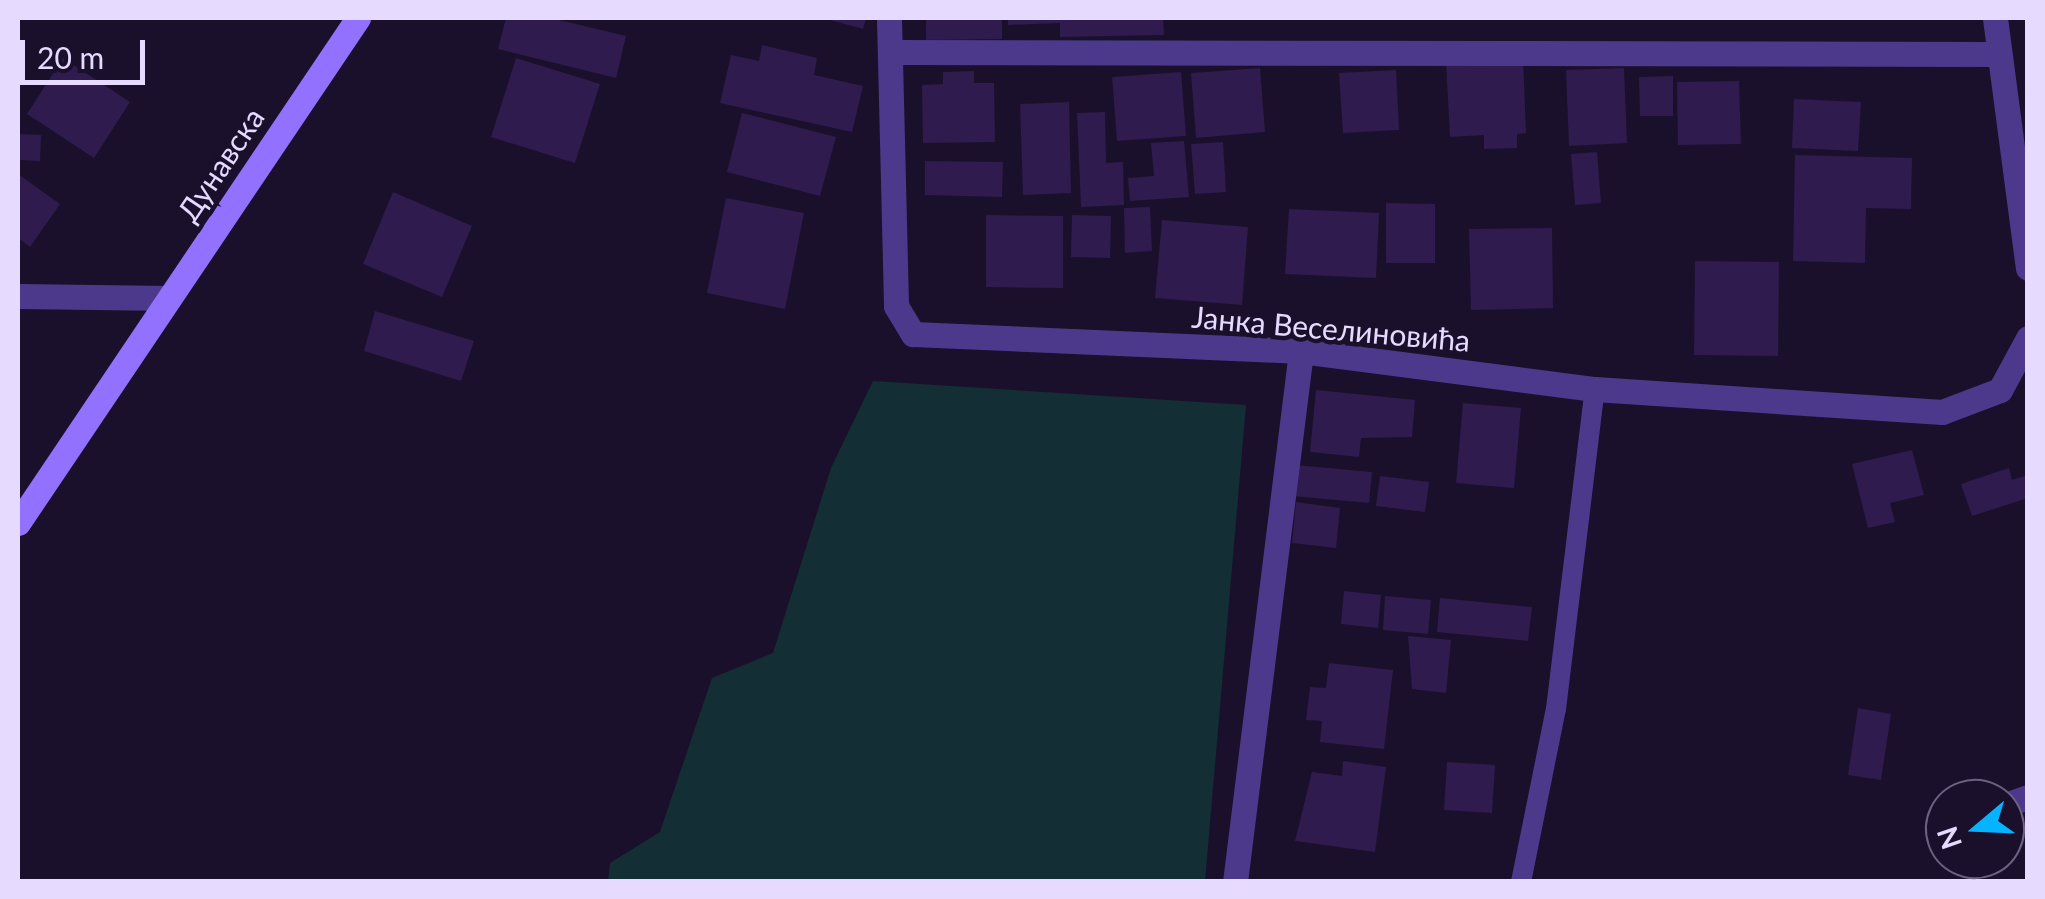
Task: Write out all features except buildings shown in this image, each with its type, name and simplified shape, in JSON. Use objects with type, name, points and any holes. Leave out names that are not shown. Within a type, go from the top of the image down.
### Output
[{"type":"street","name":"Дунавска","points":[[18,523],[358,18]]},
{"type":"street","name":"Јанка Веселиновића","points":[[889,18],[896,306],[914,334],[1301,351],[1595,388],[1942,412],[2000,390],[2028,338]]},
{"type":"street","points":[[1994,18],[2028,268]]},
{"type":"street","points":[[890,52],[1998,54]]},
{"type":"street","points":[[18,296],[169,298]]},
{"type":"street","points":[[1235,882],[1301,351]]},
{"type":"lane","points":[[1521,882],[1556,709],[1595,388]]},
{"type":"green space","points":[[873,381],[1246,405],[1205,881],[608,881],[610,863],[660,832],[712,678],[773,653],[831,468]]}]
